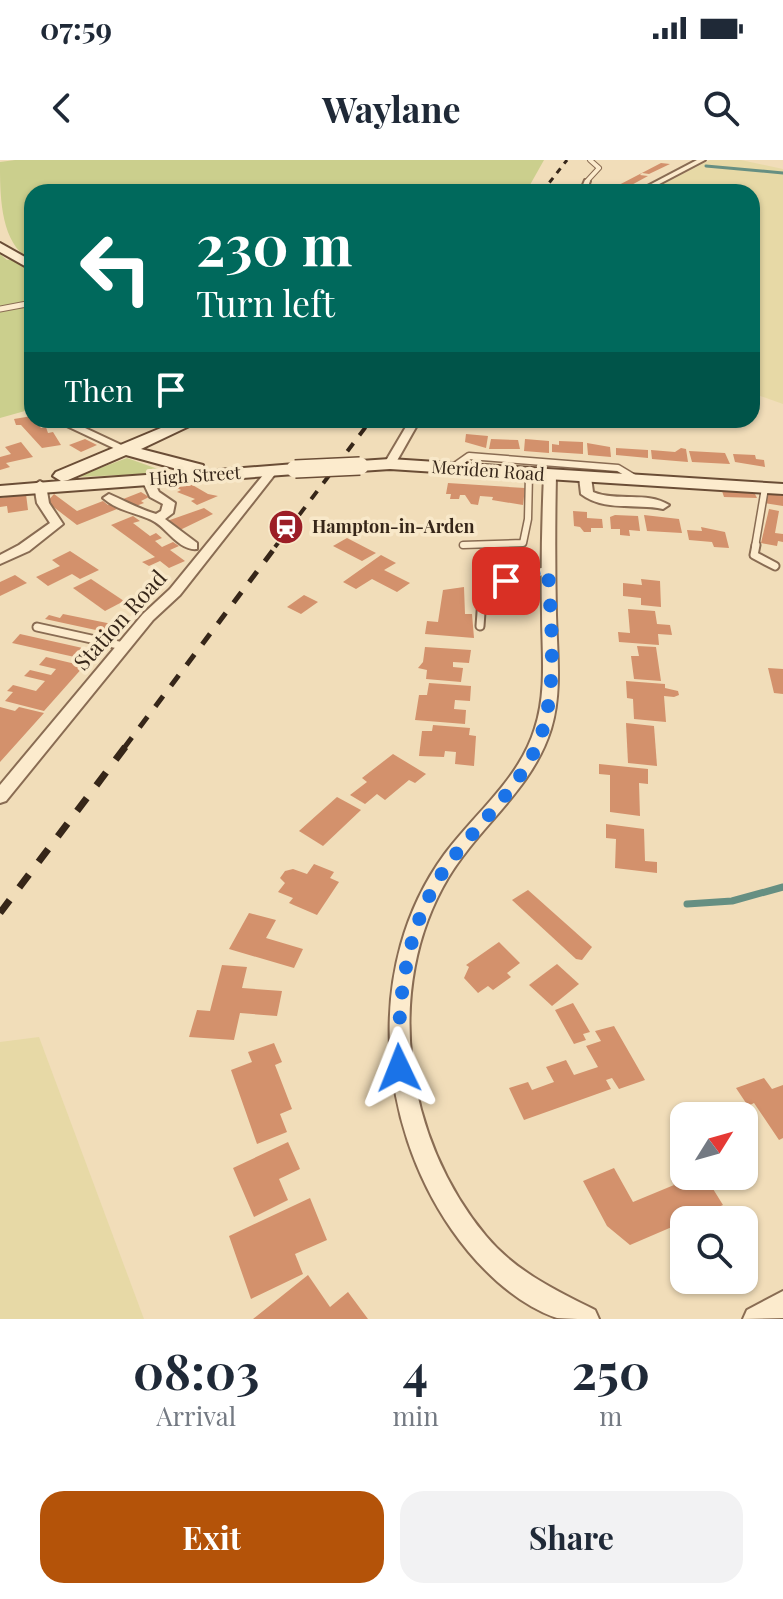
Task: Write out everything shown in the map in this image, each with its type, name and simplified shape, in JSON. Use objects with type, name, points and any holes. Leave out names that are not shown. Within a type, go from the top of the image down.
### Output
[{"type":"main road","points":[[0,247],[24,261]]},
{"type":"main road","points":[[38,486],[176,428]]},
{"type":"main road","points":[[126,450],[211,473]]},
{"type":"main road","name":"High Street","points":[[0,491],[211,473],[390,464]]},
{"type":"main road","name":"Meriden Road","points":[[390,464],[622,482],[638,480],[774,488]]},
{"type":"street","points":[[655,184],[702,160]]},
{"type":"street","points":[[77,428],[126,450]]},
{"type":"street","points":[[390,464],[410,428]]},
{"type":"street","name":"Station Road","points":[[0,797],[123,646],[175,592],[272,471]]},
{"type":"street","points":[[550,475],[550,682],[543,729],[526,766],[439,877],[423,910],[412,941],[402,990],[398,1023],[399,1068],[407,1111],[421,1152],[457,1218],[511,1277],[543,1300],[586,1319]]},
{"type":"street","points":[[585,477],[587,494],[598,501],[663,505]]},
{"type":"street","points":[[148,480],[169,507],[157,518]]},
{"type":"street","points":[[0,560],[24,548],[57,524],[43,503],[38,486]]},
{"type":"street","points":[[109,498],[129,510],[157,518],[192,546]]},
{"type":"street","points":[[137,511],[161,499]]},
{"type":"street","points":[[756,1319],[783,1304]]},
{"type":"lane","points":[[587,181],[599,168],[590,160]]},
{"type":"lane","points":[[0,309],[24,304]]},
{"type":"lane","points":[[452,468],[460,459],[469,456],[618,468],[638,480]]},
{"type":"lane","points":[[463,545],[523,543],[528,519],[529,474]]},
{"type":"lane","points":[[774,488],[754,555],[775,566]]},
{"type":"lane","points":[[480,626],[482,599],[506,581],[548,570]]},
{"type":"lane","points":[[37,627],[123,646]]},
{"type":"shaded area","points":[[710,160],[741,160],[783,169],[783,404],[760,396],[760,184],[664,184]]},
{"type":"shaded area","points":[[39,1037],[144,1319],[0,1319],[0,1042]]},
{"type":"green space","points":[[544,160],[530,184],[24,184],[24,255],[17,249],[6,227],[1,201],[0,162]]},
{"type":"green space","points":[[0,254],[7,260],[24,257],[24,411],[0,418]]},
{"type":"green space","points":[[127,458],[169,473],[76,477]]},
{"type":"building","points":[[661,163],[670,164],[649,174],[642,173],[640,175],[648,176],[633,184],[621,184]]},
{"type":"building","points":[[24,417],[24,428],[46,428],[48,433],[53,432],[61,445],[42,448],[21,425],[16,425],[14,419]]},
{"type":"building","points":[[466,434],[488,436],[486,448],[465,442]]},
{"type":"building","points":[[85,439],[97,445],[81,452],[69,445]]},
{"type":"building","points":[[491,439],[518,440],[520,449],[489,449]]},
{"type":"building","points":[[525,439],[549,441],[549,453],[524,451]]},
{"type":"building","points":[[559,441],[583,442],[583,454],[552,452],[552,444],[559,445]]},
{"type":"building","points":[[21,442],[33,457],[6,463],[10,467],[0,470],[0,457],[11,454],[5,447]]},
{"type":"building","points":[[587,443],[610,447],[611,457],[588,455]]},
{"type":"building","points":[[616,448],[648,450],[648,458],[616,455]]},
{"type":"building","points":[[686,449],[688,462],[652,459],[651,450],[675,452]]},
{"type":"building","points":[[689,451],[725,453],[730,464],[692,462]]},
{"type":"building","points":[[733,454],[755,455],[756,459],[764,460],[765,467],[735,462]]},
{"type":"building","points":[[189,483],[218,496],[197,505],[191,501],[195,499],[177,492],[181,490],[177,488]]},
{"type":"building","points":[[448,483],[525,488],[523,505],[492,500],[493,497],[480,496],[478,505],[471,504],[465,495],[450,499],[451,494],[446,494]]},
{"type":"building","points":[[722,491],[754,492],[757,498],[724,497]]},
{"type":"building","points":[[141,492],[149,497],[141,501],[144,503],[136,506],[132,503],[77,525],[47,502],[54,494],[77,511],[103,501],[108,505]]},
{"type":"building","points":[[766,493],[783,496],[783,506],[764,503]]},
{"type":"building","points":[[26,494],[28,510],[8,513],[7,506],[0,507],[0,498]]},
{"type":"building","points":[[204,508],[213,514],[180,530],[167,521]]},
{"type":"building","points":[[769,509],[779,511],[775,533],[783,534],[783,542],[778,541],[777,546],[761,543]]},
{"type":"building","points":[[573,511],[587,512],[587,518],[602,519],[603,528],[591,528],[591,532],[584,532],[574,526]]},
{"type":"building","points":[[644,515],[679,519],[682,533],[647,531]]},
{"type":"building","points":[[133,516],[140,521],[133,523],[150,536],[156,533],[162,538],[155,541],[162,547],[173,542],[179,546],[170,550],[185,561],[169,568],[160,561],[149,566],[142,562],[155,557],[111,525]]},
{"type":"building","points":[[638,516],[640,531],[629,530],[630,536],[620,535],[620,529],[611,529],[610,517]]},
{"type":"building","points":[[701,527],[725,532],[729,548],[714,547],[712,542],[689,540],[687,530],[702,531]]},
{"type":"building","points":[[347,538],[376,553],[362,561],[333,546]]},
{"type":"building","points":[[70,551],[99,570],[80,579],[72,574],[48,586],[36,577],[60,566],[52,560]]},
{"type":"building","points":[[381,555],[396,563],[384,570],[410,583],[397,592],[372,579],[356,589],[343,582]]},
{"type":"building","points":[[15,575],[27,583],[0,596],[0,582]]},
{"type":"building","points":[[91,579],[124,601],[105,611],[73,588]]},
{"type":"building","points":[[641,579],[660,581],[661,607],[641,605],[641,598],[623,596],[623,583],[642,585]]},
{"type":"building","points":[[464,587],[465,614],[472,614],[474,638],[425,634],[427,621],[438,622],[443,590]]},
{"type":"building","points":[[304,595],[318,602],[301,614],[287,607]]},
{"type":"building","points":[[628,609],[655,611],[657,624],[670,625],[672,635],[658,634],[659,645],[619,642],[618,632],[630,633]]},
{"type":"building","points":[[63,614],[112,624],[105,632],[45,619],[49,615],[60,618]]},
{"type":"building","points":[[20,634],[96,651],[88,660],[12,643]]},
{"type":"building","points":[[637,646],[656,647],[661,681],[634,679],[631,656],[639,656]]},
{"type":"building","points":[[425,647],[471,650],[469,663],[453,662],[453,667],[463,668],[461,682],[426,679],[427,670],[418,668],[423,662]]},
{"type":"building","points":[[46,657],[84,666],[44,711],[5,701],[13,692],[7,691],[13,685],[36,691],[45,681],[24,676],[30,670],[51,675],[56,669],[39,665]]},
{"type":"building","points":[[768,668],[783,669],[783,694],[774,693]]},
{"type":"building","points":[[626,681],[665,684],[665,688],[678,691],[679,695],[674,697],[664,696],[666,722],[634,719],[633,699],[627,698]]},
{"type":"building","points":[[429,683],[471,686],[470,701],[455,700],[454,709],[466,710],[465,724],[415,720],[419,695],[427,695]]},
{"type":"building","points":[[0,707],[15,711],[19,707],[44,713],[0,762]]},
{"type":"building","points":[[626,723],[654,726],[657,766],[628,763]]},
{"type":"building","points":[[433,725],[470,728],[469,735],[476,736],[474,766],[455,764],[456,752],[445,751],[444,757],[419,756],[422,731],[432,731]]},
{"type":"building","points":[[393,754],[426,774],[415,783],[409,780],[385,800],[377,794],[365,804],[350,795],[367,782],[362,778]]},
{"type":"building","points":[[599,764],[648,769],[648,784],[639,783],[640,816],[610,812],[610,775],[599,774]]},
{"type":"building","points":[[337,797],[361,810],[323,846],[299,831]]},
{"type":"building","points":[[606,824],[644,829],[645,861],[657,862],[657,873],[615,868],[616,839],[606,838]]},
{"type":"building","points":[[314,864],[334,872],[330,878],[339,882],[317,915],[289,903],[293,898],[278,892],[285,883],[280,878],[285,871],[293,869],[307,874]]},
{"type":"building","points":[[528,890],[592,947],[582,960],[576,959],[512,900]]},
{"type":"building","points":[[249,913],[276,920],[266,938],[303,949],[294,968],[229,949]]},
{"type":"building","points":[[499,942],[520,963],[507,973],[511,977],[493,990],[488,986],[478,993],[464,978],[469,967],[466,965]]},
{"type":"building","points":[[557,964],[579,984],[552,1006],[529,985]]},
{"type":"building","points":[[222,965],[247,967],[242,988],[282,991],[277,1016],[240,1013],[234,1040],[189,1037],[197,1010],[210,1011]]},
{"type":"building","points":[[573,1003],[590,1032],[583,1034],[586,1040],[574,1044],[555,1010]]},
{"type":"building","points":[[614,1026],[645,1080],[619,1089],[612,1078],[606,1080],[611,1089],[524,1120],[509,1088],[528,1082],[532,1090],[554,1082],[546,1067],[566,1060],[574,1075],[598,1067],[586,1046],[601,1041],[595,1031]]},
{"type":"building","points":[[274,1043],[282,1062],[275,1065],[292,1109],[280,1114],[287,1132],[257,1144],[231,1070],[252,1062],[248,1052]]},
{"type":"building","points":[[764,1078],[772,1089],[783,1085],[783,1138],[779,1140],[758,1109],[758,1102],[745,1102],[736,1088]]},
{"type":"building","points":[[288,1142],[300,1169],[279,1179],[288,1200],[254,1217],[233,1168]]},
{"type":"building","points":[[614,1168],[633,1202],[670,1187],[670,1190],[714,1190],[723,1205],[670,1206],[670,1228],[630,1245],[607,1226],[583,1181]]},
{"type":"building","points":[[310,1198],[327,1240],[295,1254],[303,1274],[251,1299],[229,1236]]},
{"type":"building","points":[[308,1275],[330,1307],[348,1292],[368,1319],[253,1319]]},
{"type":"waterway","points":[[706,166],[783,173]]},
{"type":"waterway","points":[[687,904],[732,901],[783,887]]},
{"type":"railway","points":[[548,184],[567,160]]},
{"type":"railway","points":[[275,547],[365,428]]},
{"type":"railway","points":[[124,748],[277,545]]},
{"type":"railway","points":[[0,913],[126,746]]},
{"type":"place","name":"Hampton-in-Arden","points":[[286,527]]},
{"type":"route","points":[[399,1068],[398,1023],[405,967],[423,910],[439,877],[526,766],[543,729],[550,682],[548,570],[506,581]]}]
